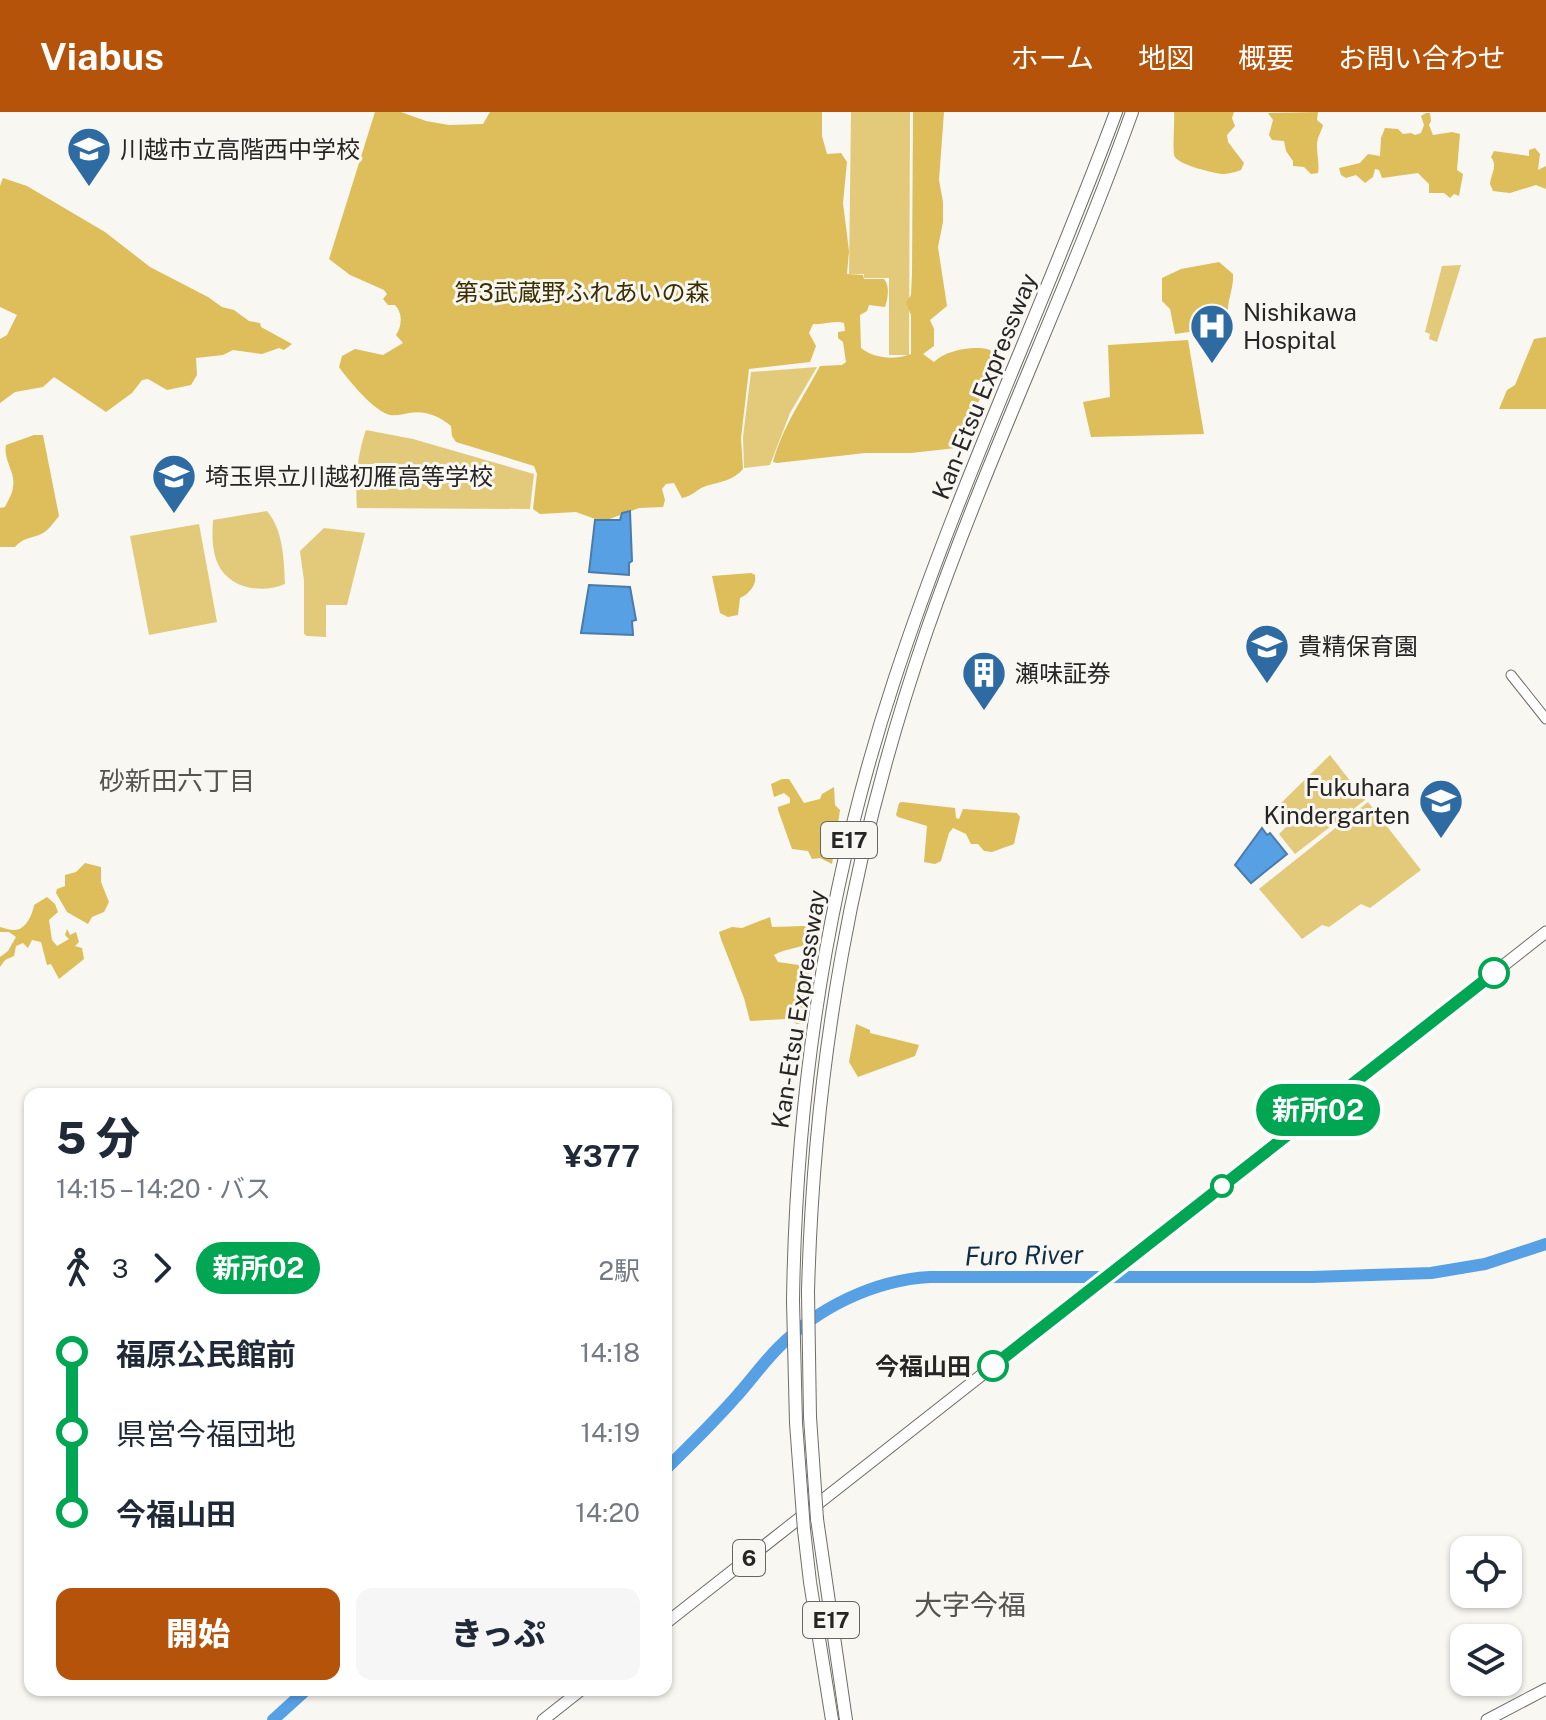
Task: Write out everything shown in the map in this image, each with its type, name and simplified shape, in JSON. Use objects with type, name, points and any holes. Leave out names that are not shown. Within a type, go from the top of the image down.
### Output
[{"type":"highway","name":"Kan-Etsu Expressway","points":[[832,1720],[804,1530],[796,1423],[793,1301],[795,1219],[807,1070],[836,899],[876,738],[928,585],[1116,112]]},
{"type":"highway","name":"Kan-Etsu Expressway","points":[[846,1720],[817,1519],[810,1417],[808,1292],[814,1146],[835,981],[891,742],[947,576],[1132,112]]},
{"type":"main road","name":"6","points":[[672,1618],[1546,932]]},
{"type":"main road","points":[[1487,1720],[1546,1689]]},
{"type":"main road","points":[[543,1720],[573,1696]]},
{"type":"street","points":[[1511,675],[1546,719]]},
{"type":"shaded area","points":[[851,112],[910,112],[909,355],[889,355],[889,278],[864,278],[864,274],[849,274]]},
{"type":"shaded area","points":[[1461,265],[1437,342],[1429,339],[1430,334],[1425,332],[1442,266]]},
{"type":"shaded area","points":[[817,367],[790,413],[770,465],[744,468],[743,437],[751,372]]},
{"type":"shaded area","points":[[366,430],[413,439],[534,474],[530,509],[357,508],[357,469]]},
{"type":"shaded area","points":[[267,511],[279,536],[285,584],[257,589],[238,584],[223,572],[215,554],[213,520]]},
{"type":"shaded area","points":[[199,524],[217,622],[149,635],[130,536]]},
{"type":"shaded area","points":[[324,528],[365,533],[347,605],[326,605],[326,637],[307,636],[304,634],[304,581],[300,551]]},
{"type":"shaded area","points":[[1330,755],[1365,800],[1295,854],[1279,834],[1289,824],[1276,808]]},
{"type":"shaded area","points":[[1368,802],[1421,870],[1370,908],[1361,904],[1329,927],[1322,925],[1302,939],[1259,889]]},
{"type":"green space","name":"第3武蔵野ふれあいの森","points":[[375,112],[401,112],[449,125],[483,124],[490,112],[822,112],[822,136],[827,154],[841,153],[847,162],[843,203],[849,251],[847,274],[863,275],[864,279],[884,279],[888,289],[885,307],[869,305],[867,311],[860,315],[861,348],[892,358],[911,354],[911,315],[906,303],[911,295],[912,274],[913,112],[944,112],[939,180],[943,222],[938,247],[947,306],[930,320],[934,329],[934,346],[923,354],[934,362],[953,352],[969,348],[984,349],[990,350],[997,364],[956,448],[773,462],[788,424],[820,366],[846,362],[843,342],[838,338],[838,332],[845,331],[844,323],[813,324],[809,333],[816,346],[810,362],[749,369],[741,438],[743,469],[735,476],[682,498],[674,483],[666,484],[662,489],[663,507],[639,508],[607,520],[576,512],[540,514],[533,509],[537,474],[534,466],[456,442],[451,426],[432,415],[421,412],[384,413],[362,395],[339,367],[342,356],[355,349],[383,355],[403,343],[396,335],[400,324],[399,312],[395,305],[388,305],[383,299],[387,294],[384,290],[350,275],[329,259]]},
{"type":"green space","points":[[1174,112],[1234,112],[1232,118],[1235,126],[1227,135],[1228,142],[1244,163],[1241,170],[1218,173],[1178,160],[1174,149]]},
{"type":"green space","points":[[1318,112],[1317,120],[1323,125],[1317,142],[1318,173],[1311,174],[1304,167],[1293,166],[1284,141],[1272,140],[1269,135],[1273,120],[1268,113]]},
{"type":"green space","points":[[1430,113],[1429,125],[1433,135],[1460,134],[1457,170],[1463,174],[1459,196],[1454,194],[1450,198],[1444,193],[1429,193],[1429,184],[1418,173],[1382,178],[1379,170],[1375,169],[1373,177],[1365,183],[1356,175],[1346,178],[1341,175],[1339,168],[1360,163],[1368,154],[1380,156],[1385,128],[1398,129],[1403,134],[1421,133],[1424,125],[1421,116]]},
{"type":"green space","points":[[1535,148],[1540,154],[1538,170],[1546,166],[1546,189],[1536,185],[1510,193],[1493,191],[1490,184],[1494,151],[1529,156],[1529,150]]},
{"type":"green space","points":[[3,178],[27,186],[105,232],[150,267],[222,307],[234,310],[249,321],[260,323],[261,327],[292,344],[284,350],[279,348],[262,354],[233,350],[223,355],[196,358],[197,375],[191,385],[167,390],[148,379],[142,380],[132,393],[106,412],[54,377],[43,387],[15,392],[0,403],[0,339],[7,335],[17,315],[0,307],[0,186]]},
{"type":"green space","points":[[1219,262],[1233,274],[1229,320],[1175,334],[1170,309],[1162,301],[1162,278],[1181,269]]},
{"type":"green space","points":[[1546,337],[1546,409],[1499,409],[1507,390],[1515,385],[1534,339]]},
{"type":"green space","points":[[1188,340],[1204,434],[1091,437],[1083,402],[1110,397],[1108,345]]},
{"type":"green space","points":[[43,435],[59,516],[42,534],[23,540],[15,547],[0,547],[0,508],[5,507],[13,482],[6,445]]},
{"type":"green space","points":[[755,575],[754,586],[740,598],[738,615],[728,617],[720,613],[712,576]]},
{"type":"green space","points":[[789,779],[804,803],[820,799],[822,794],[834,787],[835,805],[840,810],[832,864],[820,858],[812,859],[808,851],[792,849],[778,810],[778,807],[790,803],[790,798],[784,793],[774,797],[771,784]]},
{"type":"green space","points":[[899,803],[955,808],[956,818],[959,819],[963,809],[1017,813],[1020,817],[1014,844],[992,852],[984,851],[978,844],[971,844],[966,834],[953,828],[941,861],[935,864],[924,862],[927,826],[898,817]]},
{"type":"green space","points":[[85,863],[101,867],[101,882],[109,902],[104,912],[92,917],[88,924],[67,912],[56,893],[57,889],[65,886],[65,875],[76,872]]},
{"type":"green space","points":[[47,897],[58,912],[49,920],[52,940],[57,946],[69,939],[65,935],[67,929],[70,935],[76,932],[79,942],[75,946],[82,948],[84,959],[59,979],[51,964],[47,965],[41,942],[32,940],[28,948],[23,943],[16,946],[14,956],[5,960],[0,967],[0,957],[8,951],[16,937],[9,932],[0,932],[0,927],[22,928],[34,905]]},
{"type":"green space","points":[[770,917],[772,927],[804,926],[813,930],[811,942],[774,955],[778,962],[806,966],[810,970],[801,1023],[787,1019],[750,1021],[721,939],[719,932],[732,927],[742,928]]},
{"type":"green space","points":[[856,1024],[870,1030],[870,1033],[919,1045],[915,1056],[858,1077],[849,1062]]},
{"type":"water","points":[[630,511],[632,561],[629,563],[629,575],[589,572],[595,520],[620,520],[622,513]]},
{"type":"water","points":[[589,585],[630,587],[636,620],[632,621],[633,635],[581,633]]},
{"type":"water","points":[[1262,828],[1287,854],[1251,883],[1235,865]]},
{"type":"waterway","name":"Furo River","points":[[672,1463],[793,1334],[828,1309],[888,1284],[930,1277],[1312,1277],[1431,1273],[1485,1264],[1546,1244]]},
{"type":"waterway","name":"Furo River","points":[[273,1720],[299,1696]]},
{"type":"bus line","name":"新所02","points":[[993,1366],[1494,973]]},
{"type":"place","name":"川越市立高階西中学校","points":[[89,188]]},
{"type":"place","name":"Nishikawa Hospital","points":[[1212,365]]},
{"type":"place","name":"埼玉県立川越初雁高等学校","points":[[174,515]]},
{"type":"place","name":"貴精保育園","points":[[1267,685]]},
{"type":"place","name":"瀬味証券","points":[[984,712]]},
{"type":"place","name":"Fukuhara Kindergarten","points":[[1441,840]]},
{"type":"place","name":"今福山田","points":[[993,1366]]},
{"type":"district","name":"砂新田六丁目","points":[[177,780]]},
{"type":"district","name":"大字今福","points":[[970,1604]]}]
